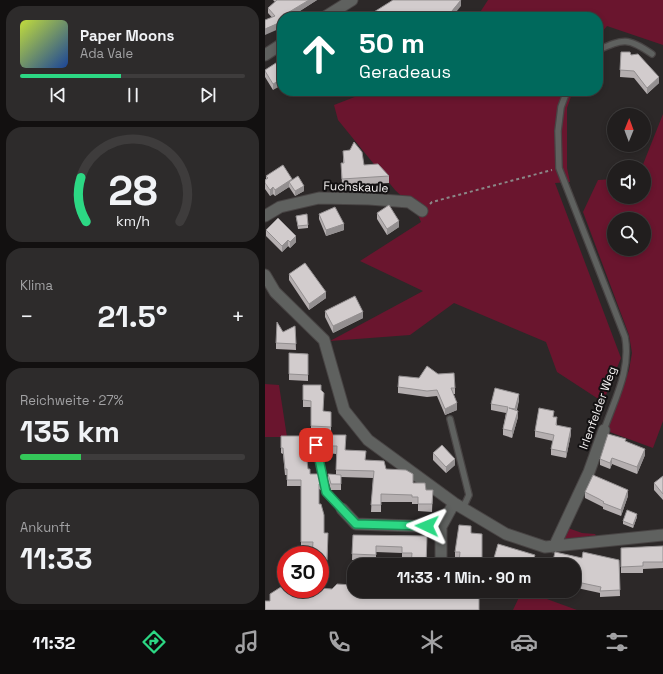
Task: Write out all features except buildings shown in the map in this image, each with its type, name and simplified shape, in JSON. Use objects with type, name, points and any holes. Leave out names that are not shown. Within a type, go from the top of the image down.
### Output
[{"type":"street","points":[[333,12],[352,0]]},
{"type":"street","points":[[265,55],[277,47]]},
{"type":"street","name":"Fuchskaule","points":[[265,216],[280,207],[319,198],[369,199],[409,202],[422,211]]},
{"type":"street","points":[[265,275],[275,292],[324,340],[343,410],[368,440],[459,505],[506,534],[545,547],[663,535]]},
{"type":"street","name":"Irlenfelder Weg","points":[[554,547],[589,472],[604,430]]},
{"type":"street","points":[[441,558],[441,527],[459,505]]},
{"type":"street","points":[[342,509],[356,524],[441,527]]},
{"type":"lane","points":[[603,48],[621,40],[639,44],[652,54]]},
{"type":"lane","name":"Irlenfelder Weg","points":[[565,96],[561,107],[558,131],[559,168],[625,336],[628,352],[626,367],[604,430]]},
{"type":"lane","points":[[450,419],[469,495],[459,505]]},
{"type":"lane","points":[[316,445],[326,492],[342,509]]},
{"type":"path","points":[[422,211],[432,202],[559,168]]},
{"type":"shaded area","points":[[488,0],[663,0],[663,45],[607,26],[603,31],[603,12],[480,12]]},
{"type":"shaded area","points":[[357,96],[571,96],[567,108],[567,168],[570,182],[555,183],[621,358],[603,402],[557,372],[546,342],[454,303],[410,335],[330,341],[423,291],[360,261],[421,222],[416,210],[395,190],[338,120],[334,105]]},
{"type":"shaded area","points":[[663,114],[663,421],[653,448],[607,431],[629,370],[632,353],[629,335],[583,212],[598,180],[607,179],[607,204],[651,204],[651,160],[645,160],[648,152],[651,152],[651,144]]},
{"type":"shaded area","points":[[265,384],[279,385],[287,437],[265,437]]},
{"type":"shaded area","points":[[568,528],[582,533],[595,534],[597,537],[561,542]]},
{"type":"shaded area","points":[[519,598],[544,598],[577,610],[513,610]]},
{"type":"route","points":[[316,445],[326,492],[356,524],[427,526]]}]
